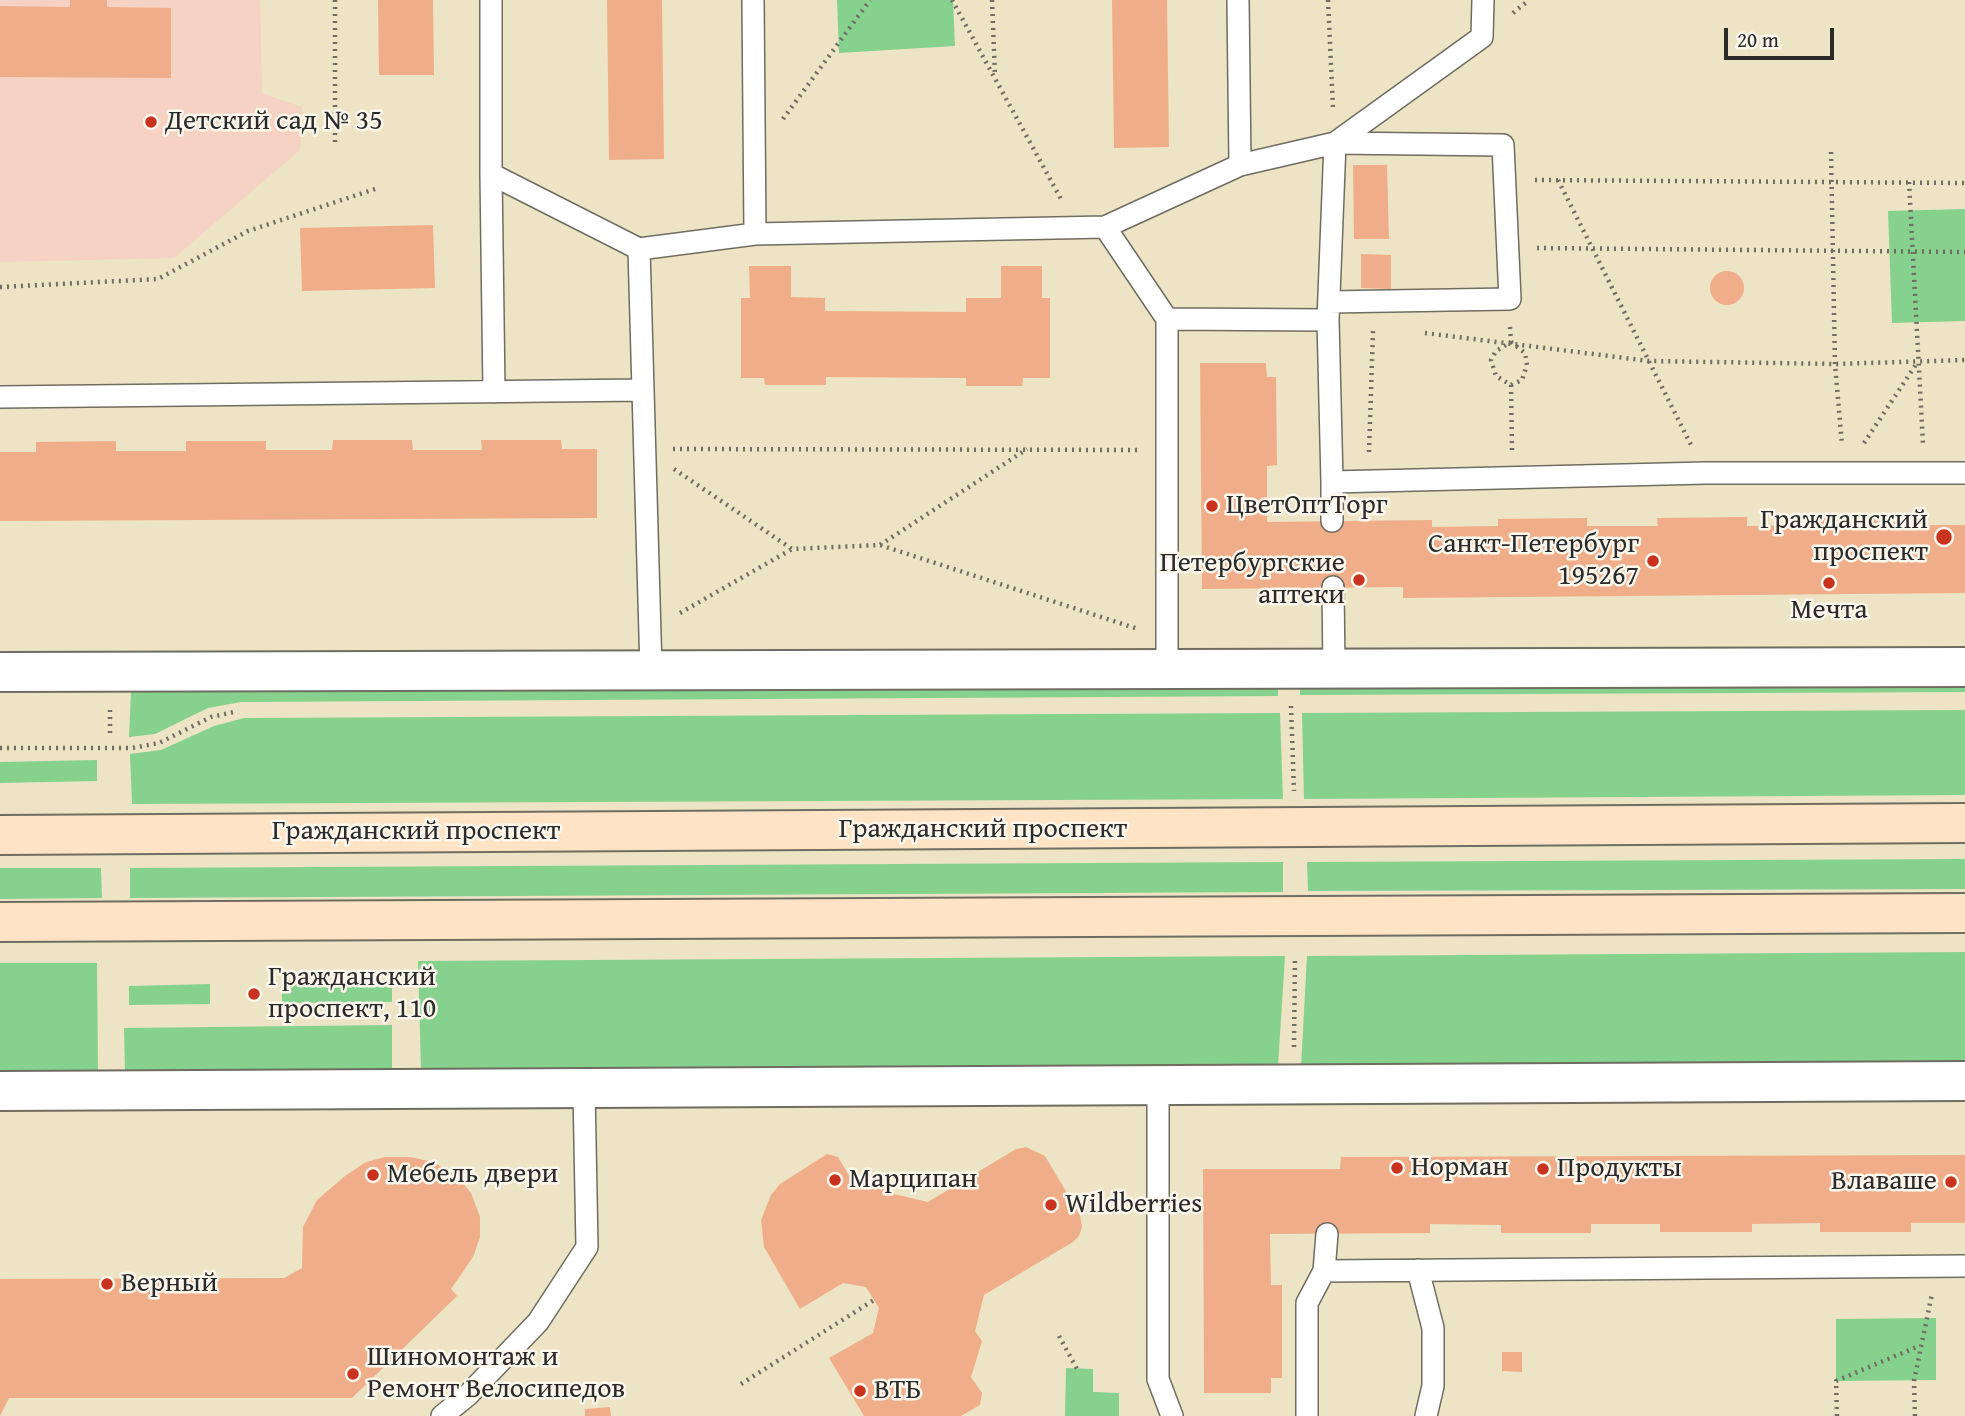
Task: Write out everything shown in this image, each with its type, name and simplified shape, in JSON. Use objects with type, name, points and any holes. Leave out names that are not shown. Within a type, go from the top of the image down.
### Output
[{"type":"main road","name":"Гражданский проспект","points":[[0,835],[1965,823]]},
{"type":"main road","points":[[0,922],[1965,913]]},
{"type":"street","points":[[0,672],[1334,671],[1965,667]]},
{"type":"street","points":[[0,1091],[1965,1081]]},
{"type":"lane","points":[[491,0],[494,392]]},
{"type":"lane","points":[[753,0],[755,234]]},
{"type":"lane","points":[[1238,0],[1240,165]]},
{"type":"lane","points":[[1335,143],[1482,37],[1483,0]]},
{"type":"lane","points":[[491,174],[639,249],[755,234],[1105,227],[1240,165],[1335,143],[1503,145],[1510,299],[1167,319]]},
{"type":"lane","points":[[1332,521],[1329,311],[1335,143]]},
{"type":"lane","points":[[1105,227],[1167,319],[1167,670]]},
{"type":"lane","points":[[639,249],[652,670]]},
{"type":"lane","points":[[0,397],[643,390]]},
{"type":"lane","points":[[1332,482],[1706,473],[1965,473]]},
{"type":"lane","points":[[1333,587],[1334,671]]},
{"type":"lane","points":[[1158,1086],[1157,1379],[1172,1416]]},
{"type":"lane","points":[[442,1416],[468,1395],[538,1322],[587,1247],[584,1090]]},
{"type":"lane","points":[[1307,1416],[1307,1303],[1324,1271],[1327,1234]]},
{"type":"lane","points":[[1324,1271],[1965,1266]]},
{"type":"lane","points":[[1418,1270],[1433,1328],[1433,1386],[1426,1416]]},
{"type":"path","points":[[335,0],[335,145]]},
{"type":"path","points":[[756,157],[870,0]]},
{"type":"path","points":[[952,0],[1077,227]]},
{"type":"path","points":[[992,0],[995,79]]},
{"type":"path","points":[[1328,0],[1335,143]]},
{"type":"path","points":[[1831,152],[1835,364],[1844,473]]},
{"type":"path","points":[[1506,180],[1965,183]]},
{"type":"path","points":[[1558,180],[1706,473]]},
{"type":"path","points":[[1909,182],[1925,473]]},
{"type":"path","points":[[0,287],[158,279],[247,231],[375,189]]},
{"type":"path","points":[[1508,248],[1965,252]]},
{"type":"path","points":[[1510,299],[1511,342]]},
{"type":"path","points":[[1329,311],[1373,327],[1387,329]]},
{"type":"path","points":[[1369,481],[1373,327]]},
{"type":"path","points":[[1414,331],[1649,361],[1835,364],[1965,360]]},
{"type":"path","points":[[1511,342],[1496,351],[1491,360],[1496,376],[1511,385]]},
{"type":"path","points":[[1511,342],[1525,352],[1527,365],[1522,380],[1511,385]]},
{"type":"path","points":[[1844,473],[1918,362]]},
{"type":"path","points":[[1511,385],[1512,476]]},
{"type":"path","points":[[644,449],[1167,451]]},
{"type":"path","points":[[644,449],[792,549]]},
{"type":"path","points":[[880,545],[1027,449]]},
{"type":"path","points":[[649,630],[792,549],[880,545],[1139,629]]},
{"type":"path","points":[[1291,695],[1294,792]]},
{"type":"path","points":[[110,707],[110,734]]},
{"type":"path","points":[[1294,1052],[1295,957]]},
{"type":"path","points":[[1915,1416],[1914,1381],[1920,1345],[1941,1266]]},
{"type":"path","points":[[741,1384],[874,1300]]},
{"type":"path","points":[[1059,1336],[1077,1369]]},
{"type":"path","points":[[1837,1416],[1836,1381],[1920,1345]]},
{"type":"shaded area","name":"Детский сад № 35","points":[[0,0],[260,0],[262,93],[302,107],[300,150],[174,258],[0,262]]},
{"type":"green space","points":[[837,0],[953,0],[955,46],[839,53]]},
{"type":"green space","points":[[1965,209],[1965,321],[1892,323],[1888,211]]},
{"type":"green space","points":[[1965,683],[1965,692],[1300,695],[1300,686]]},
{"type":"green space","points":[[1278,686],[1278,696],[241,702],[208,708],[155,734],[129,737],[131,692]]},
{"type":"green space","points":[[1965,710],[1965,795],[1304,799],[1302,713]]},
{"type":"green space","points":[[1280,713],[1283,799],[132,804],[130,754],[161,750],[214,726],[244,718]]},
{"type":"green space","points":[[97,760],[97,781],[0,783],[0,762]]},
{"type":"green space","points":[[1965,859],[1965,889],[1308,891],[1307,862]]},
{"type":"green space","points":[[1283,862],[1283,892],[130,898],[130,868]]},
{"type":"green space","points":[[0,868],[101,868],[102,898],[0,899]]},
{"type":"green space","points":[[1965,952],[1965,1062],[1301,1067],[1307,956]]},
{"type":"green space","points":[[1285,956],[1278,1066],[421,1070],[418,961]]},
{"type":"green space","points":[[0,963],[97,963],[98,1072],[0,1073]]},
{"type":"green space","points":[[392,982],[392,1002],[282,1003],[282,984]]},
{"type":"green space","points":[[210,984],[210,1004],[129,1005],[129,986]]},
{"type":"green space","points":[[392,1025],[392,1070],[125,1072],[124,1028]]},
{"type":"green space","points":[[1936,1318],[1936,1380],[1836,1381],[1836,1319]]},
{"type":"green space","points":[[1066,1368],[1093,1369],[1093,1392],[1119,1393],[1119,1416],[1065,1416]]},
{"type":"building","points":[[70,0],[107,0],[107,7],[171,8],[171,78],[0,77],[0,6],[70,7]]},
{"type":"building","points":[[378,0],[433,0],[434,75],[379,75]]},
{"type":"building","points":[[607,0],[662,0],[664,159],[609,160]]},
{"type":"building","points":[[1112,0],[1167,0],[1169,147],[1114,148]]},
{"type":"building","points":[[1353,165],[1387,165],[1389,239],[1354,239]]},
{"type":"building","points":[[433,225],[435,288],[302,291],[300,228]]},
{"type":"building","points":[[1361,254],[1391,255],[1391,289],[1361,288]]},
{"type":"building","points":[[749,266],[791,266],[791,297],[825,298],[825,311],[966,312],[966,298],[1001,298],[1001,266],[1042,266],[1042,298],[1050,298],[1050,378],[1023,378],[1022,386],[966,386],[966,378],[826,377],[826,385],[765,385],[764,378],[741,378],[741,298],[750,298]]},
{"type":"building","points":[[1727,271],[1739,276],[1744,288],[1739,300],[1727,305],[1715,300],[1710,288],[1715,276]]},
{"type":"building","points":[[1200,363],[1266,363],[1267,377],[1276,377],[1277,465],[1267,466],[1267,522],[1432,520],[1432,527],[1498,526],[1498,519],[1587,518],[1587,526],[1658,526],[1657,518],[1747,517],[1747,526],[1815,525],[1815,517],[1906,516],[1906,525],[1965,525],[1965,593],[1403,598],[1403,587],[1202,589]]},
{"type":"building","points":[[333,440],[412,440],[413,450],[482,450],[481,440],[561,440],[562,449],[597,449],[597,518],[0,521],[0,452],[36,452],[36,442],[116,441],[116,451],[186,451],[186,441],[266,441],[266,450],[332,450]]},
{"type":"building","points":[[1026,1147],[1045,1156],[1080,1215],[1082,1227],[1073,1242],[984,1295],[975,1331],[982,1341],[971,1377],[982,1393],[980,1405],[961,1416],[864,1416],[829,1358],[873,1333],[879,1308],[866,1287],[843,1283],[800,1309],[764,1247],[761,1220],[771,1195],[780,1184],[827,1154],[838,1157],[850,1177],[889,1185],[894,1194],[928,1202],[1016,1149]]},
{"type":"building","points":[[1965,1155],[1965,1223],[1911,1223],[1911,1232],[1820,1232],[1820,1223],[1752,1224],[1752,1232],[1660,1232],[1660,1224],[1591,1224],[1591,1233],[1501,1233],[1501,1225],[1430,1224],[1430,1233],[1270,1234],[1271,1285],[1282,1285],[1282,1378],[1271,1378],[1271,1393],[1204,1393],[1203,1169],[1340,1169],[1341,1157]]},
{"type":"building","points":[[385,1157],[410,1157],[433,1162],[457,1176],[471,1193],[480,1217],[480,1237],[473,1257],[451,1289],[457,1296],[352,1398],[9,1398],[0,1416],[0,1279],[284,1278],[302,1268],[303,1227],[317,1200],[366,1162]]},
{"type":"building","points":[[1502,1352],[1522,1352],[1522,1372],[1502,1371]]},
{"type":"building","points":[[610,1407],[611,1416],[585,1416],[585,1409]]},
{"type":"place","name":"Детский сад № 35","points":[[151,122]]},
{"type":"place","name":"ЦветОптТорг","points":[[1212,506]]},
{"type":"place","name":"Гражданский проспект","points":[[1944,537]]},
{"type":"place","name":"Санкт-Петербург 195267","points":[[1653,561]]},
{"type":"place","name":"Петербургские аптеки","points":[[1359,580]]},
{"type":"place","name":"Мечта","points":[[1829,583]]},
{"type":"place","name":"Гражданский проспект, 110","points":[[254,994]]},
{"type":"place","name":"Норман","points":[[1397,1168]]},
{"type":"place","name":"Продукты","points":[[1543,1169]]},
{"type":"place","name":"Мебель двери","points":[[373,1175]]},
{"type":"place","name":"Марципан","points":[[835,1180]]},
{"type":"place","name":"Влаваше","points":[[1951,1182]]},
{"type":"place","name":"Wildberries","points":[[1051,1205]]},
{"type":"place","name":"Верный","points":[[107,1284]]},
{"type":"place","name":"Шиномонтаж и Ремонт Велосипедов","points":[[353,1374]]},
{"type":"place","name":"ВТБ","points":[[860,1391]]}]
